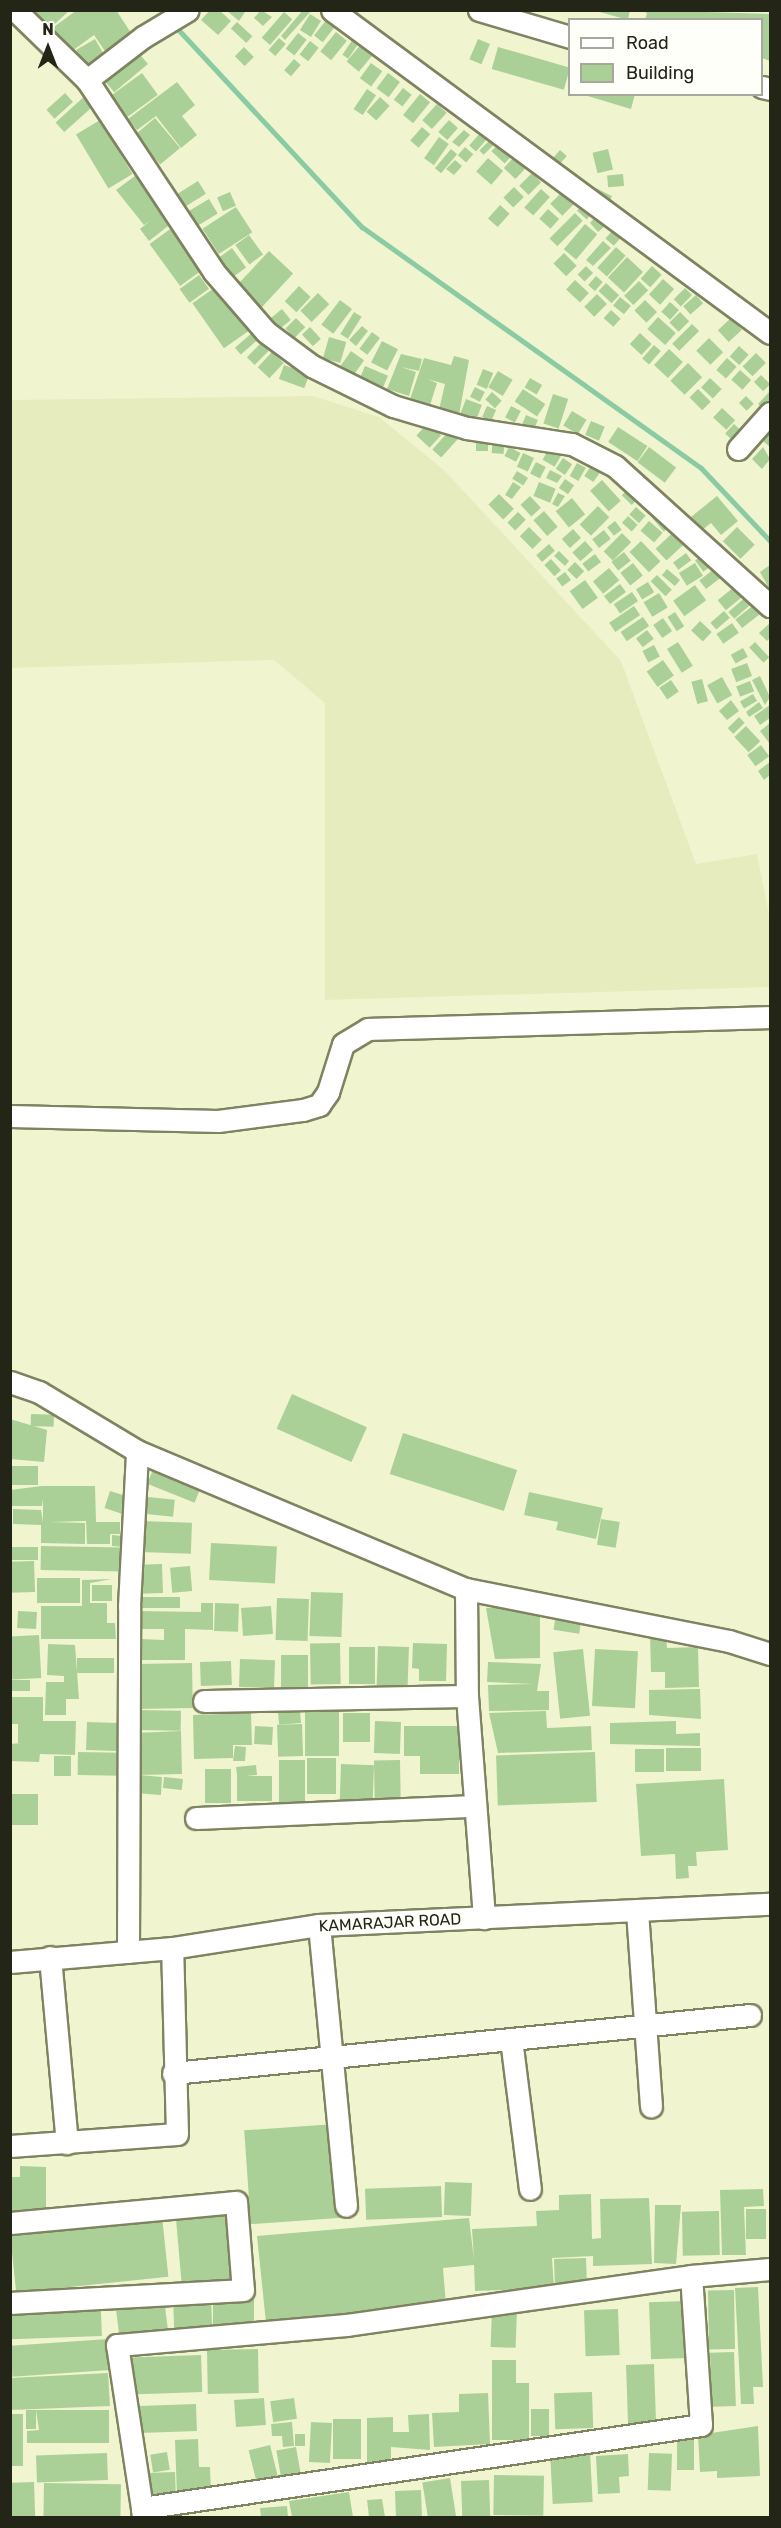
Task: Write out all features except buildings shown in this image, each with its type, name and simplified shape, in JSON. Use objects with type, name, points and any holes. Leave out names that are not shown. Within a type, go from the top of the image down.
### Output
[{"type":"street","points":[[15,10],[87,80],[214,272],[266,332],[312,366],[393,406],[467,428],[572,444],[615,466],[771,606]]},
{"type":"street","points":[[87,80],[143,37],[189,10]]},
{"type":"street","points":[[332,10],[771,333]]},
{"type":"street","points":[[492,12],[568,36]]},
{"type":"street","points":[[738,449],[771,413]]},
{"type":"street","points":[[10,1116],[218,1121],[303,1110],[319,1105],[328,1092],[343,1044],[368,1029],[771,1017]]},
{"type":"street","points":[[10,1382],[39,1392],[137,1451],[466,1589],[729,1641],[771,1654]]},
{"type":"street","points":[[128,1952],[129,1606],[137,1451]]},
{"type":"street","points":[[466,1589],[467,1696],[484,1918]]},
{"type":"street","points":[[204,1701],[467,1696]]},
{"type":"street","points":[[196,1818],[475,1806]]},
{"type":"street","name":"KAMARAJAR ROAD","points":[[10,1962],[50,1956],[172,1948],[319,1925],[771,1904]]},
{"type":"street","points":[[637,1911],[642,2026],[651,2106]]},
{"type":"street","points":[[319,1925],[335,2057],[346,2206]]},
{"type":"street","points":[[10,2146],[177,2134],[173,2073],[172,1948]]},
{"type":"street","points":[[50,1956],[67,2143]]},
{"type":"street","points":[[173,2073],[750,2015]]},
{"type":"street","points":[[511,2039],[530,2189]]},
{"type":"street","points":[[10,2223],[236,2202],[243,2290],[10,2303]]},
{"type":"street","points":[[691,2276],[700,2425],[142,2512],[117,2345],[347,2325],[691,2276],[771,2269]]},
{"type":"shaded area","points":[[313,396],[379,417],[444,470],[621,661],[696,864],[757,854],[770,919],[770,987],[325,1000],[325,703],[274,660],[11,668],[11,400]]},
{"type":"waterway","points":[[174,25],[362,227],[701,468],[770,541]]}]
